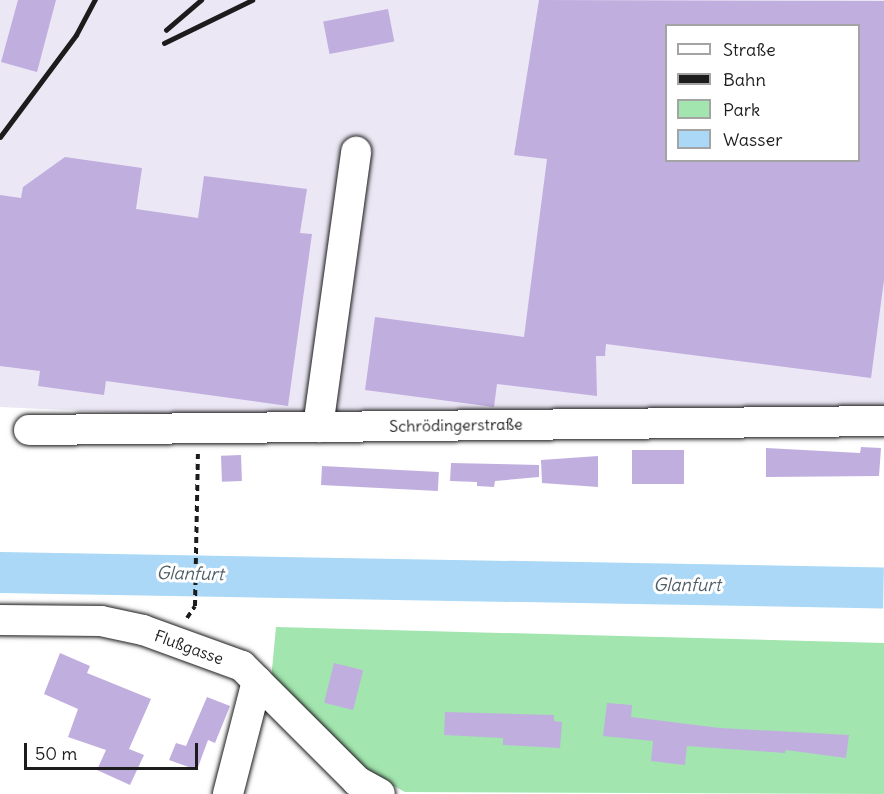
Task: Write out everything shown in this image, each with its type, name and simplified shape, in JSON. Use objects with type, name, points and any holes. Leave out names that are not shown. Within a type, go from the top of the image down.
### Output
[{"type":"street","points":[[318,427],[356,152]]},
{"type":"street","name":"Schrödingerstraße","points":[[29,430],[884,421]]},
{"type":"street","name":"Flußgasse","points":[[0,620],[72,618],[143,630],[242,666],[357,782],[380,794]]},
{"type":"street","points":[[228,794],[256,681]]},
{"type":"path","points":[[195,606],[199,429]]},
{"type":"shaded area","points":[[0,0],[884,0],[884,407],[218,417],[0,407]]},
{"type":"green space","points":[[276,627],[884,643],[884,794],[405,792],[363,770],[271,680]]},
{"type":"water","name":"Glanfurt","points":[[0,552],[884,567],[883,608],[0,593]]},
{"type":"building","points":[[18,0],[56,0],[37,72],[1,62]]},
{"type":"building","points":[[539,0],[884,1],[884,280],[871,378],[606,344],[605,356],[596,356],[597,396],[497,384],[494,407],[365,390],[375,317],[524,337],[547,159],[514,155]]},
{"type":"building","points":[[388,9],[394,41],[330,54],[323,22]]},
{"type":"building","points":[[65,157],[142,168],[136,209],[198,218],[204,176],[307,189],[300,233],[312,234],[288,406],[106,381],[104,395],[38,386],[40,371],[0,366],[0,195],[21,198],[23,187]]},
{"type":"building","points":[[861,447],[881,448],[879,476],[766,477],[766,448],[860,453]]},
{"type":"building","points":[[632,450],[684,450],[684,484],[632,484]]},
{"type":"building","points":[[241,455],[242,481],[222,482],[221,456]]},
{"type":"building","points":[[598,456],[598,487],[542,483],[541,460]]},
{"type":"building","points":[[451,463],[539,465],[539,477],[495,481],[494,487],[477,486],[477,482],[450,481]]},
{"type":"building","points":[[322,466],[439,472],[438,491],[321,485]]},
{"type":"building","points":[[60,653],[90,666],[87,673],[151,699],[129,749],[144,755],[130,785],[97,770],[106,750],[68,737],[78,709],[44,694]]},
{"type":"building","points":[[334,663],[363,670],[353,710],[324,703]]},
{"type":"building","points":[[207,697],[230,706],[215,743],[208,740],[197,770],[169,760],[176,743],[186,746]]},
{"type":"building","points":[[607,703],[632,705],[631,717],[720,728],[849,735],[846,758],[786,750],[785,753],[687,746],[685,765],[651,761],[653,741],[603,736]]},
{"type":"building","points":[[445,712],[554,715],[554,721],[562,722],[560,748],[503,745],[503,738],[444,735]]},
{"type":"railway","points":[[0,137],[76,35],[95,0]]},
{"type":"railway","points":[[166,30],[201,0]]},
{"type":"railway","points":[[164,43],[252,0]]}]
